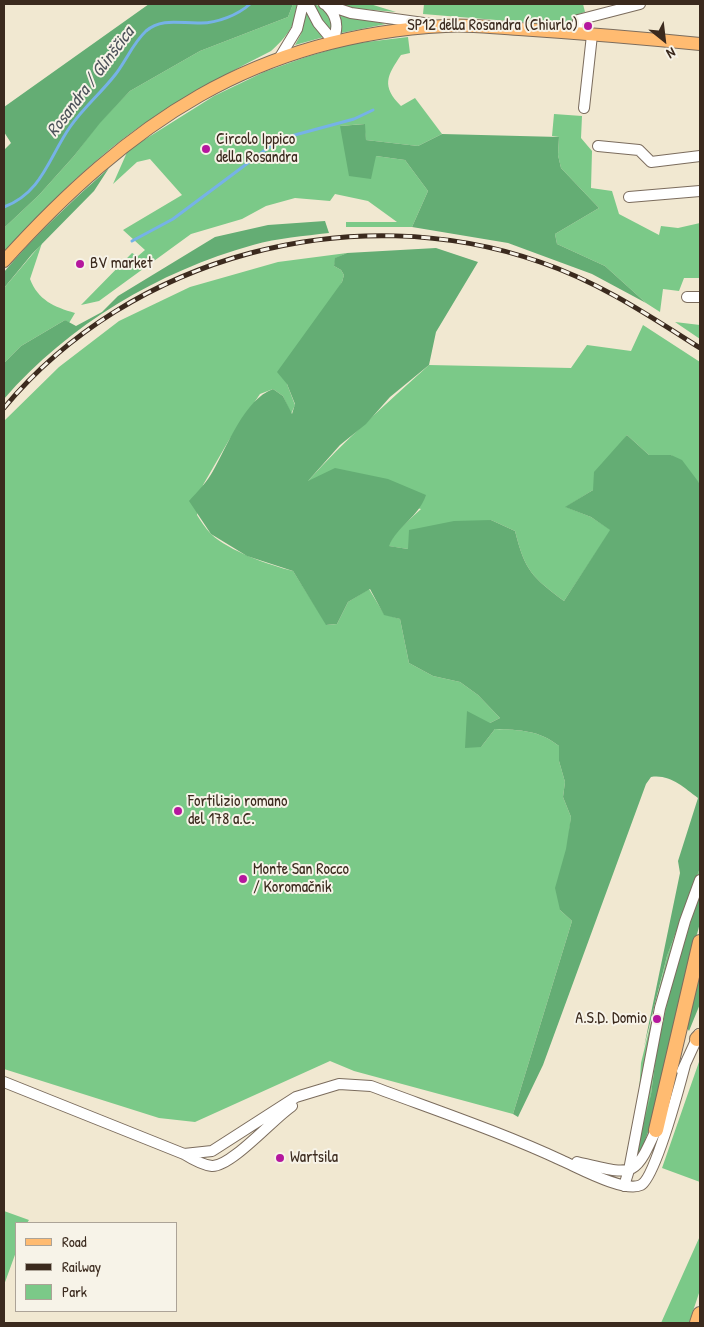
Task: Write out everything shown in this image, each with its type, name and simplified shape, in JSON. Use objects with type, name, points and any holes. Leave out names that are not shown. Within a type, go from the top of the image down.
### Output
[{"type":"highway","points":[[656,1130],[700,942]]},
{"type":"highway","points":[[698,1323],[700,1314]]},
{"type":"main road","points":[[4,261],[54,209],[118,151],[181,106],[219,84],[280,57],[333,41],[378,32],[447,26],[592,34],[700,44]]},
{"type":"street","points":[[280,57],[297,29],[303,4]]},
{"type":"street","points":[[308,4],[318,23],[333,41],[337,32],[337,24],[335,16],[325,4]]},
{"type":"street","points":[[325,4],[351,13],[447,26]]},
{"type":"street","points":[[577,33],[578,20],[640,4]]},
{"type":"street","points":[[584,108],[592,34]]},
{"type":"street","points":[[598,146],[638,150],[651,162],[700,156]]},
{"type":"street","points":[[629,197],[700,191]]},
{"type":"street","points":[[687,297],[700,297]]},
{"type":"street","points":[[624,1186],[629,1170],[660,1008],[685,921],[700,880]]},
{"type":"street","points":[[561,1160],[607,1170],[629,1170],[637,1166],[644,1158],[699,1035]]},
{"type":"street","points":[[184,1154],[212,1152],[296,1097],[339,1084],[371,1086],[632,1188],[642,1185],[648,1178],[666,1132],[685,1065]]},
{"type":"street","points":[[4,1082],[212,1166],[230,1160],[307,1094]]},
{"type":"street","points":[[629,1170],[642,1185]]},
{"type":"green space","points":[[149,4],[293,4],[288,17],[200,51],[130,91],[100,123],[39,195],[4,228],[4,150],[11,143],[4,132],[4,107]]},
{"type":"green space","points":[[293,4],[297,4],[297,11],[293,24],[286,36],[271,51],[180,100],[123,139],[101,156],[60,194],[4,254],[4,228],[39,195],[74,156],[99,123],[130,91],[200,51],[288,17]]},
{"type":"green space","points":[[313,4],[322,8],[328,15],[331,24],[331,34],[326,29]]},
{"type":"green space","points":[[341,4],[370,4],[396,12],[349,8]]},
{"type":"green space","points":[[424,4],[583,4],[585,12],[576,15],[570,26],[423,14]]},
{"type":"green space","points":[[307,10],[324,37],[295,45],[301,34]]},
{"type":"green space","points":[[338,14],[386,24],[341,33]]},
{"type":"green space","points":[[408,37],[410,53],[401,55],[392,69],[388,81],[391,93],[401,106],[415,98],[442,134],[418,146],[366,140],[364,124],[340,126],[376,156],[405,160],[428,191],[412,227],[346,227],[346,222],[397,222],[368,201],[335,194],[330,201],[295,198],[266,206],[242,219],[191,234],[99,301],[81,305],[132,253],[138,256],[145,250],[123,230],[182,195],[150,159],[137,162],[113,184],[128,150],[214,96],[264,72],[350,44]]},
{"type":"green space","points":[[554,114],[582,116],[581,138],[592,151],[591,188],[612,191],[619,214],[659,235],[661,226],[678,228],[700,223],[700,278],[684,278],[679,291],[663,289],[660,312],[646,303],[605,266],[557,244],[555,234],[599,208],[561,168],[558,155],[559,137],[552,136]]},
{"type":"green space","points":[[365,124],[366,140],[418,146],[442,134],[559,137],[558,155],[561,168],[599,208],[555,234],[557,244],[605,266],[646,303],[592,274],[508,243],[412,227],[428,191],[405,160],[376,156],[371,179],[349,176],[340,126]]},
{"type":"green space","points":[[109,168],[94,191],[32,254],[4,288],[4,272],[16,258],[55,218]]},
{"type":"green space","points":[[325,221],[329,233],[281,239],[253,245],[218,256],[183,270],[117,304],[57,347],[29,372],[4,399],[4,363],[21,346],[65,320],[76,326],[102,312],[118,296],[215,237],[268,225]]},
{"type":"green space","points":[[42,243],[30,279],[33,286],[48,302],[75,313],[69,323],[65,320],[21,346],[4,363],[4,288]]},
{"type":"green space","points":[[436,248],[478,262],[436,332],[429,365],[390,397],[366,424],[340,445],[308,481],[335,468],[388,479],[426,495],[418,510],[397,532],[389,546],[408,549],[409,530],[454,521],[491,520],[515,531],[522,555],[531,572],[544,586],[564,601],[610,530],[591,517],[565,507],[593,490],[594,472],[627,435],[649,455],[671,455],[682,460],[700,484],[700,868],[667,956],[644,1047],[680,873],[678,861],[698,798],[670,779],[651,777],[646,784],[543,1065],[518,1117],[513,1114],[572,921],[560,910],[555,888],[566,849],[571,817],[563,797],[565,782],[559,761],[559,746],[537,734],[495,729],[481,747],[465,748],[467,711],[490,723],[500,718],[478,695],[460,682],[433,676],[409,663],[400,619],[384,615],[370,589],[348,602],[337,624],[326,625],[293,571],[247,556],[211,534],[189,501],[211,475],[245,413],[263,395],[273,389],[283,396],[292,414],[295,404],[287,384],[277,372],[342,282],[344,275],[341,270],[334,266],[335,258],[347,253]]},
{"type":"green space","points":[[347,253],[336,258],[334,266],[341,270],[344,275],[342,282],[287,384],[295,405],[291,414],[283,396],[273,389],[260,394],[229,440],[203,485],[197,515],[211,534],[228,546],[261,561],[293,571],[327,625],[337,624],[348,602],[369,589],[384,614],[400,619],[409,663],[433,676],[460,682],[478,695],[500,718],[490,723],[481,747],[495,729],[537,734],[559,746],[559,761],[565,782],[563,797],[571,817],[560,910],[572,921],[513,1114],[354,1071],[330,1061],[195,1122],[159,1118],[4,1069],[4,421],[59,367],[119,321],[190,287],[278,262]]},
{"type":"green space","points":[[675,322],[700,325],[700,339]]},
{"type":"green space","points":[[643,325],[700,362],[700,484],[671,455],[649,455],[627,435],[593,490],[566,507],[591,517],[611,530],[564,601],[544,586],[531,572],[522,555],[515,531],[491,520],[408,549],[388,546],[396,532],[421,509],[307,482],[351,437],[429,365],[571,368],[587,345],[631,351]]},
{"type":"green space","name":"A.S.D. Domio","points":[[700,868],[700,891],[656,1056],[639,1157],[627,1150],[638,1107],[641,1063],[667,956]]},
{"type":"green space","points":[[700,891],[700,923],[682,990],[651,1124],[639,1157],[637,1151],[651,1094],[656,1056],[670,991]]},
{"type":"green space","points":[[700,962],[700,1004],[689,1031],[685,1025]]},
{"type":"green space","points":[[700,1059],[700,1182],[662,1168]]},
{"type":"green space","points":[[4,1211],[29,1220],[28,1222],[15,1222],[15,1255],[4,1285]]},
{"type":"green space","points":[[700,1236],[700,1290],[689,1323],[661,1323]]},
{"type":"waterway","name":"Rosandra / Glinščica","points":[[4,207],[17,201],[36,183],[70,127],[115,75],[137,41],[146,31],[165,23],[207,23],[220,20],[240,12],[250,4]]},
{"type":"waterway","points":[[132,241],[173,219],[280,139],[354,119],[373,110]]},
{"type":"railway","points":[[4,408],[56,355],[115,312],[180,277],[250,253],[322,239],[396,236],[469,243],[540,262],[603,289],[700,348]]},
{"type":"place","name":"SP12 della Rosandra (Chiurlo)","points":[[588,26]]},
{"type":"place","name":"Circolo Ippico della Rosandra","points":[[206,149]]},
{"type":"place","name":"BV market","points":[[80,264]]},
{"type":"place","name":"Fortilizio romano del 178 a.C.","points":[[178,811]]},
{"type":"place","name":"Monte San Rocco / Koromačnik","points":[[243,879]]},
{"type":"place","name":"A.S.D. Domio","points":[[657,1019]]},
{"type":"place","name":"Wartsila","points":[[280,1158]]}]
